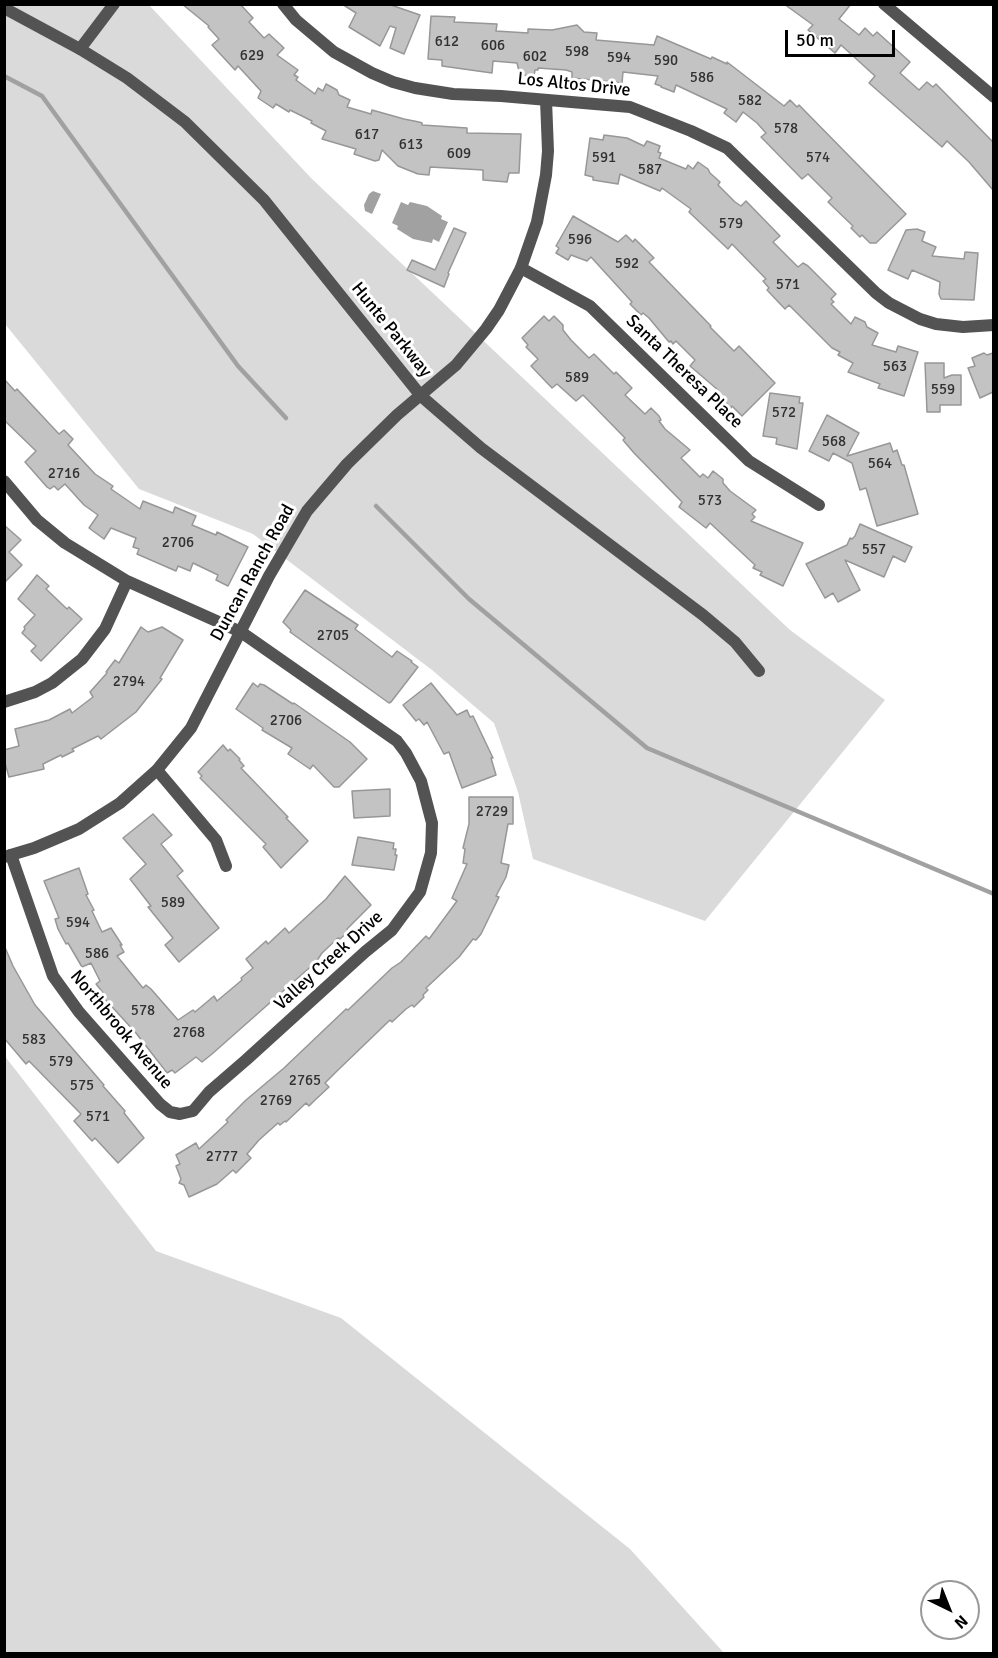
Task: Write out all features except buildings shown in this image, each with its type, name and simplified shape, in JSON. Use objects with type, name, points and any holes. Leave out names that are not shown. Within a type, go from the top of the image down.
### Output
[{"type":"street","points":[[80,49],[114,4]]},
{"type":"street","name":"Los Altos Drive","points":[[283,4],[296,20],[334,52],[372,73],[393,81],[438,92],[630,107],[727,148],[889,303],[920,319],[936,324],[963,327],[993,325]]},
{"type":"street","points":[[884,4],[993,97]]},
{"type":"street","name":"Hunte Parkway","points":[[4,8],[80,49],[127,78],[184,123],[264,200],[421,396],[481,448],[703,615],[735,642],[759,671]]},
{"type":"street","name":"Duncan Ranch Road","points":[[8,856],[57,840],[79,829],[120,803],[157,770],[191,728],[269,576],[307,511],[347,464],[397,415],[456,365],[499,310],[521,268],[537,222],[548,151],[546,100]]},
{"type":"street","name":"Santa Theresa Place","points":[[521,268],[590,306],[749,461],[819,505]]},
{"type":"street","name":"Valley Creek Drive","points":[[4,482],[37,519],[65,543],[127,581],[241,632],[397,741],[412,764],[426,796],[432,823],[431,853],[420,892],[392,930],[214,1088],[193,1111],[180,1114]]},
{"type":"street","points":[[4,702],[35,692],[52,683],[82,659],[105,629],[127,581]]},
{"type":"street","points":[[157,770],[216,840],[226,866]]},
{"type":"street","name":"Northbrook Avenue","points":[[8,856],[53,976],[80,1012],[160,1104],[170,1112],[180,1114]]},
{"type":"shaded area","points":[[4,5],[149,5],[312,179],[790,630],[885,700],[705,921],[533,859],[518,792],[494,723],[432,670],[253,534],[139,489],[5,324]]},
{"type":"shaded area","points":[[373,191],[381,194],[372,214],[365,211],[364,205]]},
{"type":"shaded area","points":[[401,202],[408,205],[410,202],[427,206],[442,216],[441,219],[448,222],[439,242],[433,239],[432,243],[413,239],[397,229],[398,226],[392,223]]},
{"type":"shaded area","points":[[4,1055],[156,1251],[341,1318],[630,1549],[724,1653],[5,1653]]},
{"type":"waterway","points":[[4,76],[42,96],[238,366],[286,418]]},
{"type":"waterway","points":[[376,506],[469,599],[647,748],[994,894]]}]
